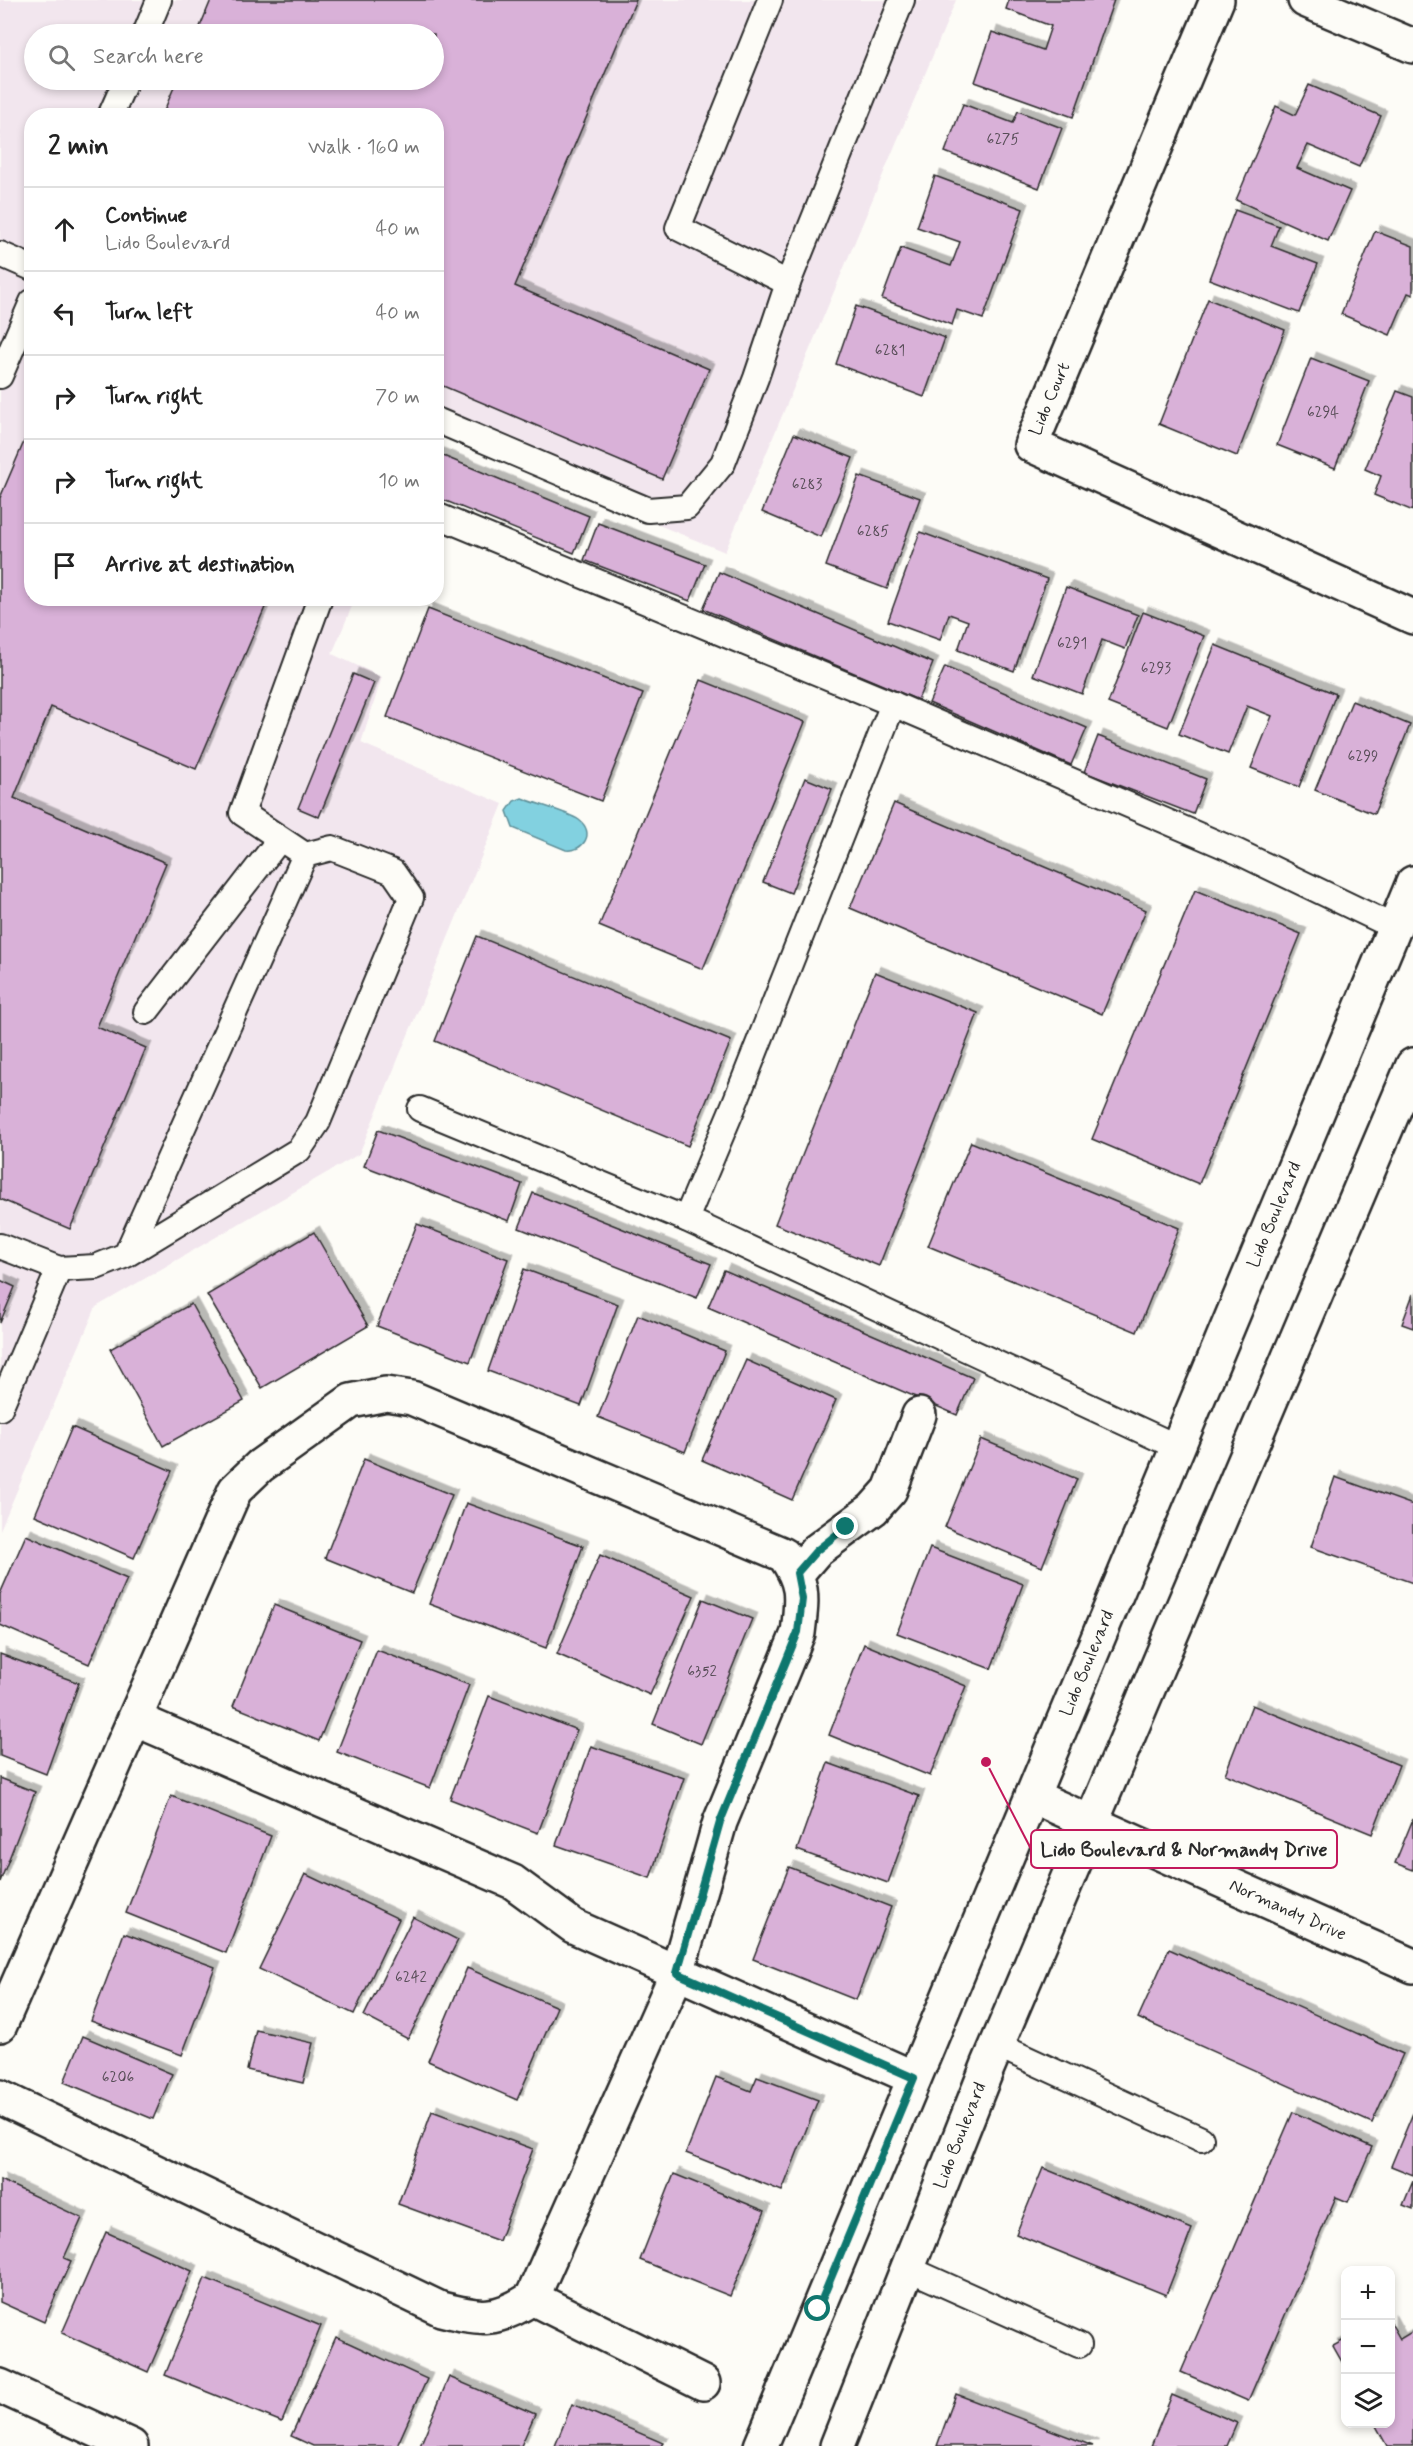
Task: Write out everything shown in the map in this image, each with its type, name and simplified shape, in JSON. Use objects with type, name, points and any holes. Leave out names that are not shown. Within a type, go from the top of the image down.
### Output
[{"type":"street","name":"Lido Court","points":[[1217,0],[1031,445],[1413,616]]},
{"type":"street","points":[[1305,0],[1413,46]]},
{"type":"street","name":"Lido Boulevard","points":[[761,2446],[1413,883]]},
{"type":"street","name":"Lido Boulevard","points":[[837,2446],[997,2045],[1413,1065]]},
{"type":"street","points":[[0,2025],[235,1490],[260,1466],[351,1401],[387,1394],[412,1398],[784,1555],[797,1573],[802,1599],[798,1632],[720,1822],[677,1973],[532,2298],[510,2313],[488,2317],[469,2316],[441,2309],[0,2097]]},
{"type":"street","points":[[797,1573],[816,1551],[873,1509],[890,1490],[919,1415]]},
{"type":"street","points":[[135,1719],[513,1881],[573,1926],[914,2078]]},
{"type":"street","name":"Normandy Drive","points":[[1032,1796],[1413,1966]]},
{"type":"street","points":[[532,2298],[703,2383]]},
{"type":"street","points":[[0,2386],[131,2446]]},
{"type":"lane","points":[[149,24],[159,0]]},
{"type":"lane","points":[[770,0],[678,228],[788,283]]},
{"type":"lane","points":[[444,423],[648,510],[687,507],[723,463],[756,378],[788,283],[902,0]]},
{"type":"lane","points":[[114,108],[122,90]]},
{"type":"lane","points":[[0,254],[24,264]]},
{"type":"lane","points":[[0,376],[24,320]]},
{"type":"lane","points":[[444,518],[893,704],[1238,852],[1394,927]]},
{"type":"lane","points":[[0,1246],[59,1269],[96,1267],[126,1255],[299,1150],[318,1122],[411,898],[393,872],[333,848],[305,855],[279,840],[242,813],[317,606]]},
{"type":"lane","points":[[686,1219],[734,1105],[893,704]]},
{"type":"lane","points":[[146,1012],[279,840]]},
{"type":"lane","points":[[126,1255],[305,855]]},
{"type":"lane","points":[[420,1108],[686,1219],[1177,1447]]},
{"type":"lane","points":[[0,1408],[59,1269]]},
{"type":"lane","points":[[997,2045],[1201,2139]]},
{"type":"lane","points":[[907,2268],[1079,2344]]},
{"type":"shaded area","points":[[0,0],[956,0],[725,552],[444,438],[444,108],[24,108],[24,606],[352,606],[332,654],[382,677],[361,743],[503,804],[359,1154],[96,1307],[0,1530]]},
{"type":"water","points":[[522,798],[579,820],[587,830],[585,841],[578,848],[566,850],[513,828],[507,811],[514,801]]},
{"type":"building","points":[[211,0],[636,0],[515,286],[709,369],[662,479],[444,386],[444,108],[165,108],[173,90],[444,90],[444,24],[201,24]]},
{"type":"building","points":[[1009,0],[1114,0],[1073,117],[975,82],[992,32],[1043,50],[1051,26],[1006,9]]},
{"type":"building","points":[[1309,85],[1381,116],[1359,167],[1308,145],[1297,168],[1350,191],[1328,241],[1236,200],[1276,106],[1295,115]]},
{"type":"building","points":[[963,104],[1013,123],[1018,111],[1062,128],[1039,188],[945,152]]},
{"type":"building","points":[[935,176],[1023,209],[983,319],[957,310],[952,325],[882,299],[901,248],[951,266],[960,242],[917,227]]},
{"type":"building","points":[[1235,210],[1279,226],[1271,246],[1318,264],[1299,313],[1209,279]]},
{"type":"building","points":[[1375,231],[1413,246],[1413,295],[1408,293],[1390,335],[1341,314]]},
{"type":"building","points":[[1208,299],[1285,330],[1237,456],[1159,424]]},
{"type":"building","points":[[856,306],[945,338],[924,397],[836,364]]},
{"type":"building","points":[[1311,358],[1369,381],[1335,468],[1277,445]]},
{"type":"building","points":[[1397,391],[1413,397],[1413,511],[1374,495],[1381,476],[1365,469]]},
{"type":"building","points":[[794,434],[853,458],[821,537],[762,512]]},
{"type":"building","points":[[24,442],[24,606],[266,606],[196,769],[51,707],[14,798],[166,863],[97,1027],[146,1048],[70,1229],[0,1199],[0,498]]},
{"type":"building","points":[[444,456],[589,516],[574,553],[444,500]]},
{"type":"building","points":[[859,476],[920,498],[887,589],[826,566]]},
{"type":"building","points":[[598,523],[705,564],[690,601],[584,560]]},
{"type":"building","points":[[920,532],[1047,579],[1014,671],[958,650],[968,621],[949,614],[940,640],[888,621]]},
{"type":"building","points":[[719,572],[933,663],[918,700],[703,609]]},
{"type":"building","points":[[1066,587],[1138,615],[1125,649],[1102,640],[1082,694],[1033,675]]},
{"type":"building","points":[[428,609],[643,694],[601,801],[387,717]]},
{"type":"building","points":[[1143,612],[1204,636],[1168,727],[1108,703]]},
{"type":"building","points":[[1215,645],[1336,694],[1299,787],[1251,768],[1272,716],[1247,706],[1228,754],[1179,734]]},
{"type":"building","points":[[945,667],[1087,728],[1071,765],[929,703]]},
{"type":"building","points":[[353,674],[374,683],[319,817],[298,808]]},
{"type":"building","points":[[701,680],[805,722],[703,969],[599,926]]},
{"type":"building","points":[[1352,701],[1410,725],[1374,814],[1315,790]]},
{"type":"building","points":[[1098,736],[1206,779],[1193,814],[1084,772]]},
{"type":"building","points":[[805,778],[832,789],[791,893],[763,882]]},
{"type":"building","points":[[894,803],[1146,910],[1102,1014],[850,908]]},
{"type":"building","points":[[1195,890],[1301,934],[1199,1184],[1092,1139]]},
{"type":"building","points":[[477,936],[731,1041],[688,1146],[435,1041]]},
{"type":"building","points":[[875,972],[978,1013],[879,1266],[775,1224]]},
{"type":"building","points":[[378,1130],[522,1184],[509,1221],[364,1166]]},
{"type":"building","points":[[971,1142],[1179,1228],[1137,1332],[928,1246]]},
{"type":"building","points":[[533,1193],[711,1264],[697,1298],[519,1228]]},
{"type":"building","points":[[417,1224],[508,1259],[470,1362],[377,1326]]},
{"type":"building","points":[[314,1232],[368,1326],[262,1388],[207,1295]]},
{"type":"building","points":[[524,1269],[618,1304],[581,1406],[488,1371]]},
{"type":"building","points":[[724,1270],[973,1378],[957,1415],[708,1307]]},
{"type":"building","points":[[0,1280],[15,1287],[0,1323]]},
{"type":"building","points":[[1413,1294],[1413,1328],[1402,1324]]},
{"type":"building","points":[[191,1304],[244,1401],[163,1446],[110,1349]]},
{"type":"building","points":[[638,1315],[725,1351],[685,1452],[598,1417]]},
{"type":"building","points":[[746,1360],[836,1400],[792,1500],[702,1460]]},
{"type":"building","points":[[72,1427],[172,1471],[134,1558],[35,1515]]},
{"type":"building","points":[[981,1439],[1077,1479],[1042,1567],[945,1527]]},
{"type":"building","points":[[364,1459],[452,1495],[412,1593],[325,1558]]},
{"type":"building","points":[[1335,1477],[1413,1505],[1413,1583],[1311,1547]]},
{"type":"building","points":[[466,1503],[583,1546],[546,1648],[429,1604]]},
{"type":"building","points":[[26,1535],[127,1579],[89,1664],[0,1625],[0,1594]]},
{"type":"building","points":[[930,1548],[1023,1584],[991,1669],[897,1633]]},
{"type":"building","points":[[600,1555],[694,1596],[650,1695],[557,1654]]},
{"type":"building","points":[[703,1599],[752,1619],[701,1744],[653,1724]]},
{"type":"building","points":[[274,1605],[360,1640],[319,1741],[233,1706]]},
{"type":"building","points":[[864,1644],[966,1686],[930,1776],[829,1735]]},
{"type":"building","points":[[377,1650],[469,1685],[430,1788],[337,1752]]},
{"type":"building","points":[[0,1654],[79,1683],[46,1774],[0,1756]]},
{"type":"building","points":[[489,1696],[577,1730],[538,1833],[450,1799]]},
{"type":"building","points":[[1252,1705],[1399,1765],[1372,1834],[1225,1774]]},
{"type":"building","points":[[591,1746],[684,1778],[650,1878],[556,1845]]},
{"type":"building","points":[[828,1763],[919,1796],[888,1883],[797,1850]]},
{"type":"building","points":[[0,1778],[35,1792],[0,1882]]},
{"type":"building","points":[[171,1796],[271,1836],[226,1953],[126,1913]]},
{"type":"building","points":[[1413,1819],[1413,1870],[1395,1863]]},
{"type":"building","points":[[789,1867],[891,1907],[856,2000],[753,1959]]},
{"type":"building","points":[[305,1874],[399,1919],[354,2014],[259,1969]]},
{"type":"building","points":[[413,1917],[458,1940],[408,2039],[364,2016]]},
{"type":"building","points":[[124,1933],[215,1967],[182,2055],[91,2021]]},
{"type":"building","points":[[1169,1949],[1403,2054],[1372,2123],[1138,2018]]},
{"type":"building","points":[[467,1968],[557,2007],[517,2100],[428,2061]]},
{"type":"building","points":[[256,2030],[313,2043],[303,2083],[247,2070]]},
{"type":"building","points":[[83,2036],[172,2074],[153,2119],[64,2082]]},
{"type":"building","points":[[716,2077],[751,2091],[757,2077],[818,2100],[782,2191],[686,2153]]},
{"type":"building","points":[[432,2111],[533,2149],[499,2241],[398,2204]]},
{"type":"building","points":[[1293,2112],[1372,2147],[1348,2202],[1336,2197],[1248,2401],[1181,2372]]},
{"type":"building","points":[[1413,2113],[1413,2175],[1391,2166]]},
{"type":"building","points":[[1043,2168],[1192,2229],[1166,2295],[1016,2234]]},
{"type":"building","points":[[674,2174],[765,2211],[730,2296],[640,2260]]},
{"type":"building","points":[[0,2180],[82,2218],[64,2258],[71,2261],[44,2322],[0,2302]]},
{"type":"building","points":[[1413,2181],[1413,2209],[1403,2205]]},
{"type":"building","points":[[106,2232],[192,2271],[148,2372],[62,2333]]},
{"type":"building","points":[[205,2278],[321,2326],[282,2422],[165,2375]]},
{"type":"building","points":[[1395,2330],[1400,2339],[1413,2331],[1413,2446],[1387,2446],[1377,2428],[1395,2428]]},
{"type":"building","points":[[336,2337],[427,2379],[397,2446],[313,2446],[291,2436]]},
{"type":"building","points":[[1341,2342],[1341,2360],[1333,2346]]},
{"type":"building","points":[[449,2377],[535,2414],[521,2446],[420,2446]]},
{"type":"building","points":[[956,2394],[1093,2446],[937,2446]]},
{"type":"building","points":[[1172,2395],[1237,2423],[1227,2446],[1151,2446]]},
{"type":"building","points":[[572,2404],[663,2443],[661,2446],[555,2446]]},
{"type":"place","name":"Lido Boulevard & Normandy Drive","points":[[986,1762]]},
{"type":"route","points":[[818,2309],[914,2078],[677,1973],[720,1822],[798,1632],[802,1599],[797,1573],[816,1551],[846,1527]]}]
